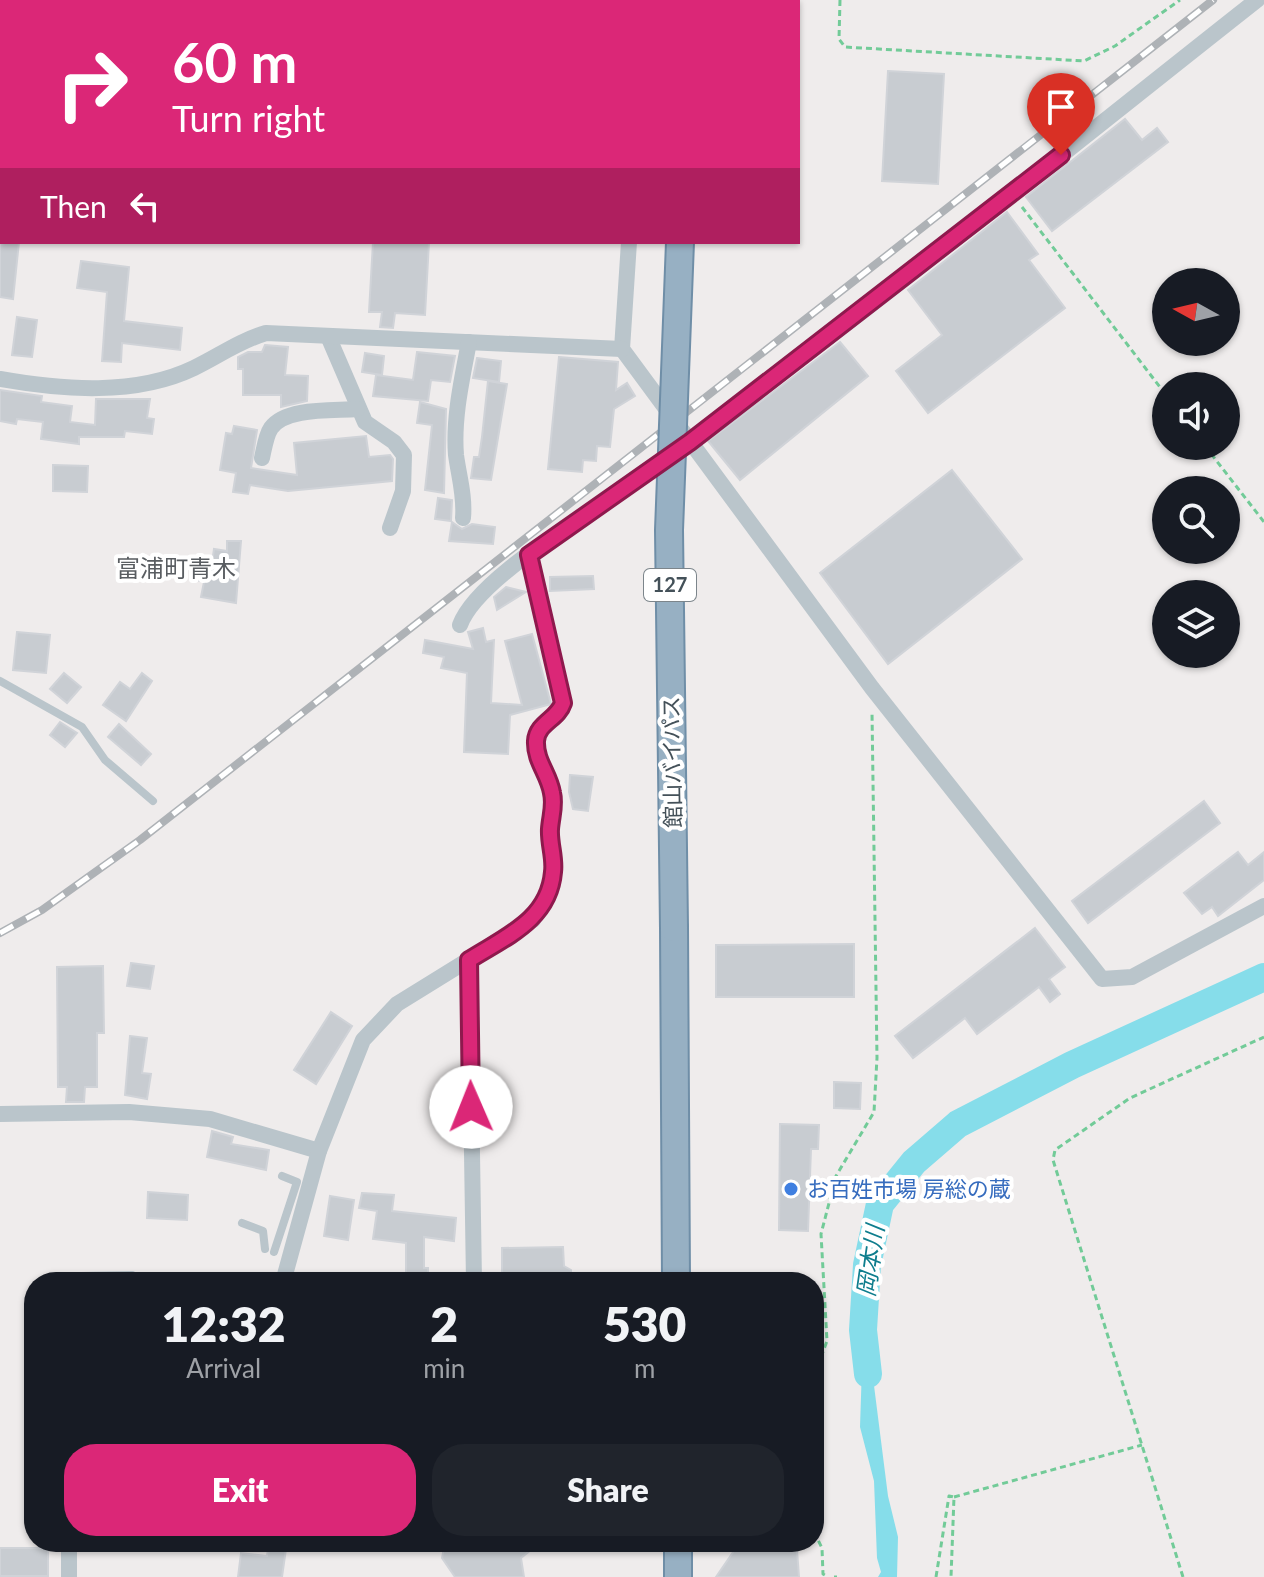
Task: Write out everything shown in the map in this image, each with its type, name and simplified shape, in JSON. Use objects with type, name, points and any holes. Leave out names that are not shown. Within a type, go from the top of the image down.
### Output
[{"type":"highway","name":"館山バイパス","points":[[676,1272],[669,530],[680,244]]},
{"type":"highway","points":[[678,1552],[678,1577]]},
{"type":"street","points":[[460,625],[475,599],[529,555],[690,442],[1257,0]]},
{"type":"street","points":[[629,244],[622,349],[872,688],[1102,979],[1132,977],[1264,906]]},
{"type":"street","points":[[0,379],[76,388],[138,383],[193,369],[240,341],[266,333],[622,349]]},
{"type":"street","points":[[328,336],[365,422],[394,442],[404,455],[403,491],[390,528]]},
{"type":"street","points":[[463,518],[464,501],[456,453],[458,399],[469,342]]},
{"type":"street","points":[[262,458],[271,428],[280,421],[296,415],[357,409]]},
{"type":"street","points":[[286,1272],[319,1151],[363,1040],[397,1004],[533,920],[546,897],[553,871],[550,830],[554,801],[551,784],[537,757],[536,739],[538,730],[561,709],[563,703],[529,555]]},
{"type":"street","points":[[469,960],[474,1272]]},
{"type":"street","points":[[0,1114],[129,1112],[210,1119],[319,1151]]},
{"type":"street","points":[[69,1552],[69,1577]]},
{"type":"lane","points":[[0,681],[82,727],[105,760],[153,801]]},
{"type":"lane","points":[[242,1223],[263,1231],[269,1250],[297,1182],[282,1176]]},
{"type":"path","points":[[840,0],[839,39],[845,47],[1084,61],[1115,46],[1180,0]]},
{"type":"path","points":[[1012,193],[1152,377]]},
{"type":"path","points":[[1216,460],[1264,522]]},
{"type":"path","points":[[823,1272],[821,1234],[836,1176],[874,1112],[877,1058],[872,688]]},
{"type":"path","points":[[1183,1577],[1053,1160],[1055,1150],[1130,1098],[1264,1037]]},
{"type":"path","points":[[824,1288],[827,1341],[824,1349]]},
{"type":"path","points":[[936,1577],[949,1496],[1142,1445]]},
{"type":"path","points":[[951,1577],[954,1497]]},
{"type":"path","points":[[822,1552],[823,1574],[828,1577]]},
{"type":"water","points":[[863,1336],[870,1354],[888,1496],[898,1537],[897,1577],[878,1577],[881,1572],[877,1558],[874,1481],[860,1427]]},
{"type":"building","points":[[888,71],[944,74],[938,184],[882,181]]},
{"type":"building","points":[[1125,119],[1142,140],[1157,128],[1168,142],[1052,231],[1026,197]]},
{"type":"building","points":[[1007,212],[1038,254],[1029,260],[1065,308],[928,413],[896,371],[942,335],[908,290]]},
{"type":"building","points":[[0,244],[19,244],[13,299],[0,297]]},
{"type":"building","points":[[373,244],[429,244],[425,315],[395,313],[393,328],[380,327],[382,312],[369,312]]},
{"type":"building","points":[[81,261],[129,267],[124,321],[182,328],[180,350],[122,343],[121,362],[102,361],[107,292],[77,288]]},
{"type":"building","points":[[17,317],[37,320],[32,357],[12,355]]},
{"type":"building","points":[[840,342],[868,376],[740,480],[708,441]]},
{"type":"building","points":[[265,345],[288,347],[285,375],[308,376],[307,401],[281,407],[281,395],[243,395],[243,369],[238,369],[238,357],[248,352],[262,352]]},
{"type":"building","points":[[417,352],[455,356],[450,382],[431,380],[428,401],[373,396],[376,375],[413,380]]},
{"type":"building","points":[[365,353],[384,356],[382,375],[362,372]]},
{"type":"building","points":[[559,357],[618,362],[616,390],[627,383],[635,396],[614,409],[610,447],[597,446],[596,461],[583,460],[582,472],[548,469]]},
{"type":"building","points":[[477,358],[501,361],[499,382],[473,378]]},
{"type":"building","points":[[488,381],[507,384],[491,480],[471,478],[474,457],[479,457]]},
{"type":"building","points":[[0,390],[42,396],[41,402],[72,406],[70,422],[95,425],[96,399],[150,399],[147,418],[154,419],[152,434],[125,431],[124,437],[79,437],[79,444],[41,439],[43,422],[17,419],[16,424],[0,421]]},
{"type":"building","points":[[420,402],[446,409],[444,493],[425,490],[432,425],[417,423]]},
{"type":"building","points":[[234,426],[257,430],[251,468],[297,475],[294,443],[366,436],[369,457],[390,455],[393,459],[392,481],[288,491],[250,485],[248,494],[233,492],[236,473],[220,470],[226,433],[232,434]]},
{"type":"building","points":[[53,465],[88,466],[87,492],[53,491]]},
{"type":"building","points":[[952,470],[1022,559],[888,664],[820,573]]},
{"type":"building","points":[[438,498],[452,500],[451,521],[435,519]]},
{"type":"building","points":[[452,522],[462,529],[472,524],[495,527],[493,544],[449,541]]},
{"type":"building","points":[[227,541],[241,541],[236,603],[201,597],[204,582],[196,580],[199,561],[212,563],[214,549],[227,551]]},
{"type":"building","points":[[593,576],[594,589],[550,591],[550,577]]},
{"type":"building","points":[[506,587],[526,592],[497,610],[494,597]]},
{"type":"building","points":[[483,628],[486,642],[494,640],[491,703],[522,705],[505,641],[532,634],[551,704],[510,715],[508,754],[464,752],[467,673],[441,668],[444,657],[423,653],[425,640],[473,649],[468,632]]},
{"type":"building","points":[[17,632],[50,635],[46,673],[13,670]]},
{"type":"building","points":[[64,673],[81,687],[67,703],[50,689]]},
{"type":"building","points":[[142,673],[152,681],[126,721],[103,705],[120,682],[130,689]]},
{"type":"building","points":[[60,722],[77,733],[65,747],[50,735]]},
{"type":"building","points":[[119,724],[151,754],[141,765],[108,737]]},
{"type":"building","points":[[570,775],[593,777],[588,811],[573,809],[569,792]]},
{"type":"building","points":[[1204,801],[1220,823],[1088,923],[1072,901]]},
{"type":"building","points":[[1238,852],[1248,865],[1264,852],[1264,880],[1218,916],[1212,907],[1202,914],[1184,893]]},
{"type":"building","points":[[1035,928],[1065,967],[1049,979],[1060,994],[1050,1002],[1039,987],[977,1034],[965,1018],[913,1058],[895,1036]]},
{"type":"building","points":[[854,944],[854,997],[716,997],[716,945]]},
{"type":"building","points":[[131,963],[154,966],[150,989],[127,986]]},
{"type":"building","points":[[103,966],[104,1033],[97,1033],[97,1087],[85,1087],[84,1102],[66,1102],[67,1087],[58,1087],[57,967]]},
{"type":"building","points":[[331,1012],[352,1026],[316,1084],[294,1070]]},
{"type":"building","points":[[130,1036],[147,1038],[142,1073],[151,1074],[147,1099],[125,1095]]},
{"type":"building","points":[[834,1082],[861,1083],[860,1109],[834,1108]]},
{"type":"building","points":[[780,1124],[819,1125],[818,1149],[811,1149],[808,1231],[779,1230]]},
{"type":"building","points":[[212,1131],[233,1137],[231,1144],[269,1150],[266,1170],[207,1157]]},
{"type":"building","points":[[148,1192],[188,1195],[187,1220],[147,1218]]},
{"type":"building","points":[[362,1193],[394,1195],[392,1211],[456,1218],[454,1241],[424,1237],[424,1268],[428,1268],[428,1272],[406,1272],[406,1243],[373,1239],[377,1211],[359,1208]]},
{"type":"building","points":[[330,1196],[354,1200],[348,1240],[324,1236]]},
{"type":"building","points":[[563,1247],[564,1266],[571,1272],[502,1272],[502,1248]]},
{"type":"building","points":[[0,1548],[48,1552],[48,1576],[0,1576]]},
{"type":"building","points":[[268,1552],[286,1552],[282,1577],[238,1577],[241,1553],[267,1556]]},
{"type":"building","points":[[443,1552],[528,1552],[521,1558],[524,1577],[455,1577],[442,1558]]},
{"type":"building","points":[[733,1552],[797,1552],[799,1577],[716,1577]]},
{"type":"waterway","name":"岡本川","points":[[868,1374],[863,1330],[867,1265],[880,1204],[914,1162],[958,1124],[1072,1065],[1264,977]]},
{"type":"railway","points":[[0,933],[42,910],[140,840],[1213,0]]},
{"type":"place","name":"お百姓市場 房総の蔵","points":[[791,1189]]},
{"type":"district","name":"富浦町青木","points":[[176,569]]},
{"type":"route","points":[[471,1107],[469,960],[533,920],[546,897],[553,871],[550,830],[554,801],[551,784],[537,757],[536,739],[538,730],[561,709],[563,703],[529,555],[690,442],[1061,155]]}]
